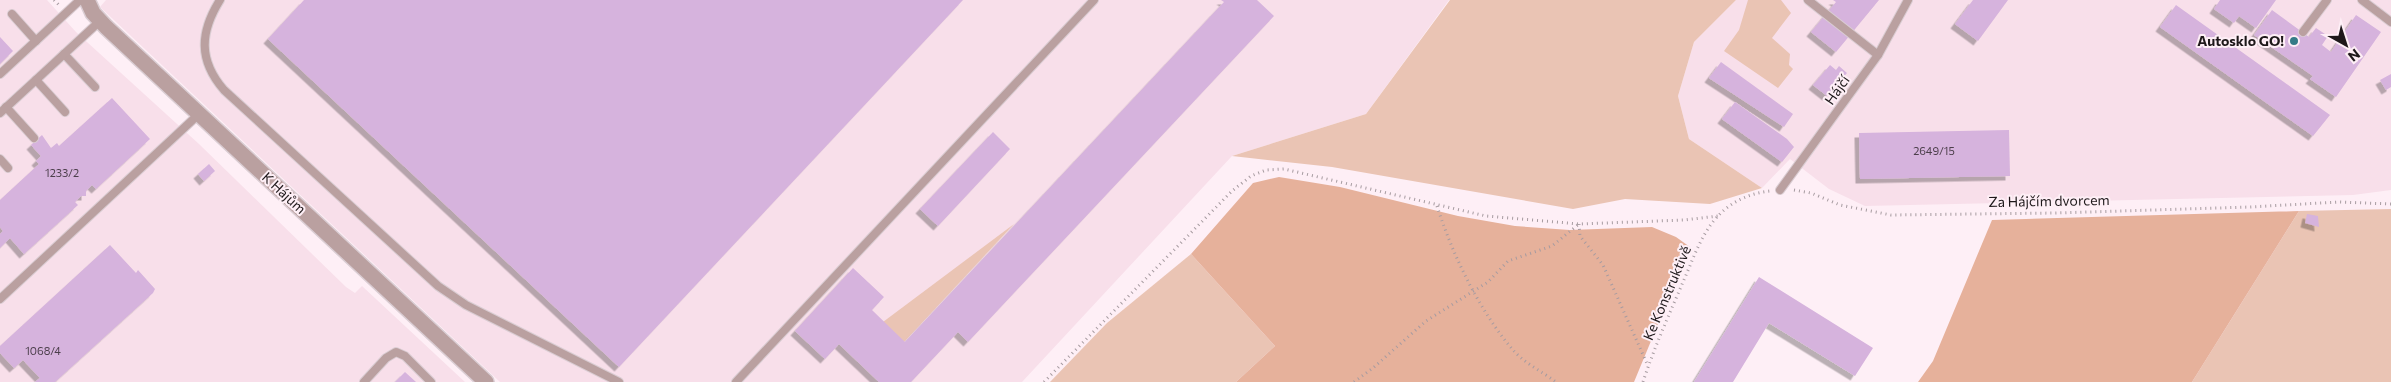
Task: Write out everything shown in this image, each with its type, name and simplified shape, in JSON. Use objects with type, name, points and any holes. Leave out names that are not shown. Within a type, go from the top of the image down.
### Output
[{"type":"street","name":"K Hájům","points":[[87,0],[100,21],[486,382]]},
{"type":"lane","points":[[0,74],[80,0]]},
{"type":"lane","points":[[220,0],[210,16],[205,31],[204,45],[206,59],[212,73],[224,90],[438,286],[466,305],[618,382]]},
{"type":"lane","points":[[736,382],[1094,0]]},
{"type":"lane","points":[[1808,0],[1878,55]]},
{"type":"lane","name":"Hájčí","points":[[1780,190],[1878,55],[1908,0]]},
{"type":"lane","points":[[2303,32],[2327,0]]},
{"type":"lane","points":[[2362,0],[2391,22]]},
{"type":"lane","points":[[12,14],[36,41]]},
{"type":"lane","points":[[34,138],[3,110],[100,21]]},
{"type":"lane","points":[[64,54],[95,87]]},
{"type":"lane","points":[[36,80],[65,112]]},
{"type":"lane","points":[[0,299],[199,114]]},
{"type":"lane","points":[[0,159],[8,168]]},
{"type":"lane","points":[[364,382],[386,358],[396,352],[405,356],[431,382]]},
{"type":"path","points":[[1044,382],[1200,222],[1251,176],[1266,170],[1284,170],[1486,216],[1579,224],[1684,220],[1718,216]]},
{"type":"path","name":"Za Hájčím dvorcem","points":[[1718,216],[1742,199],[1760,192],[1780,190],[1796,190],[1840,204],[1891,215],[2250,208],[2339,202],[2391,204]]},
{"type":"path","points":[[1437,206],[1442,222],[1488,315],[1514,352],[1556,382]]},
{"type":"path","name":"Ke Konstruktivě","points":[[1643,382],[1697,250],[1706,232],[1718,216]]},
{"type":"path","points":[[1354,382],[1373,368],[1426,321],[1488,282],[1508,261],[1552,246],[1579,224]]},
{"type":"path","points":[[1579,224],[1580,236],[1603,265],[1648,367]]},
{"type":"shaded area","points":[[0,0],[47,0],[76,32],[199,144],[346,287],[355,293],[362,286],[465,382],[0,382]]},
{"type":"shaded area","points":[[106,0],[1449,0],[1366,114],[1232,156],[1022,382],[500,382],[100,7]]},
{"type":"shaded area","points":[[1450,0],[1736,0],[1694,42],[1678,96],[1689,139],[1762,188],[1710,204],[1625,199],[1573,209],[1332,167],[1232,156],[1366,114]]},
{"type":"shaded area","points":[[1736,0],[2391,0],[2391,190],[2353,195],[1865,206],[1829,189],[1790,159],[1762,188],[1689,139],[1678,96],[1694,42]]},
{"type":"shaded area","points":[[1748,0],[1781,0],[1791,13],[1772,38],[1790,54],[1789,65],[1793,69],[1778,88],[1724,51],[1739,30]]},
{"type":"shaded area","points":[[1279,177],[1340,187],[1458,216],[1515,226],[1570,230],[1652,227],[1676,237],[1690,247],[1634,382],[1236,382],[1275,346],[1191,254],[1253,183]]},
{"type":"shaded area","points":[[2391,209],[2391,382],[2192,382],[2299,211]]},
{"type":"shaded area","points":[[2299,211],[2192,382],[1918,382],[1933,361],[1992,220]]},
{"type":"shaded area","points":[[1014,224],[904,342],[883,322]]},
{"type":"shaded area","points":[[1191,254],[1275,346],[1236,382],[1050,382],[1107,323]]},
{"type":"building","points":[[304,0],[963,0],[619,367],[268,39]]},
{"type":"building","points":[[1221,0],[1257,0],[1274,16],[968,342],[958,332],[911,382],[879,382],[839,344],[825,359],[795,331],[853,268],[884,297],[872,310],[905,342],[1224,2]]},
{"type":"building","points":[[1833,0],[1879,0],[1836,52],[1811,32],[1836,2]]},
{"type":"building","points":[[1973,0],[2008,0],[1978,41],[1955,24]]},
{"type":"building","points":[[2220,0],[2276,0],[2256,28],[2239,16],[2234,23],[2214,9]]},
{"type":"building","points":[[2176,5],[2330,115],[2313,136],[2160,27]]},
{"type":"building","points":[[2272,10],[2309,37],[2316,28],[2328,36],[2322,45],[2331,52],[2356,15],[2381,32],[2336,97],[2310,79],[2313,76],[2254,35]]},
{"type":"building","points":[[0,37],[13,51],[0,64]]},
{"type":"building","points":[[1721,62],[1793,114],[1784,127],[1709,78]]},
{"type":"building","points":[[1830,65],[1836,70],[1839,66],[1847,73],[1827,96],[1813,85]]},
{"type":"building","points":[[2391,74],[2391,87],[2386,90],[2380,80]]},
{"type":"building","points":[[112,98],[150,139],[96,189],[92,185],[86,191],[86,196],[81,196],[75,202],[78,205],[24,254],[10,238],[0,248],[0,234],[3,231],[0,227],[0,200],[39,164],[36,161],[41,156],[31,145],[42,135],[51,148],[57,143],[59,146]]},
{"type":"building","points":[[1735,102],[1787,139],[1794,147],[1782,162],[1722,119]]},
{"type":"building","points":[[2009,130],[2010,176],[1860,179],[1859,133]]},
{"type":"building","points":[[993,132],[1010,149],[938,226],[920,209]]},
{"type":"building","points":[[209,164],[215,171],[204,181],[198,174]]},
{"type":"building","points":[[2307,214],[2318,216],[2319,227],[2305,223]]},
{"type":"building","points":[[110,245],[136,273],[138,270],[155,289],[153,293],[55,382],[35,382],[40,378],[23,360],[14,368],[0,353],[0,346]]},
{"type":"building","points":[[1759,277],[1873,348],[1855,376],[1769,323],[1733,382],[1694,382]]},
{"type":"building","points":[[405,372],[416,382],[395,382]]},
{"type":"place","name":"Autosklo GO!","points":[[2294,41]]}]
